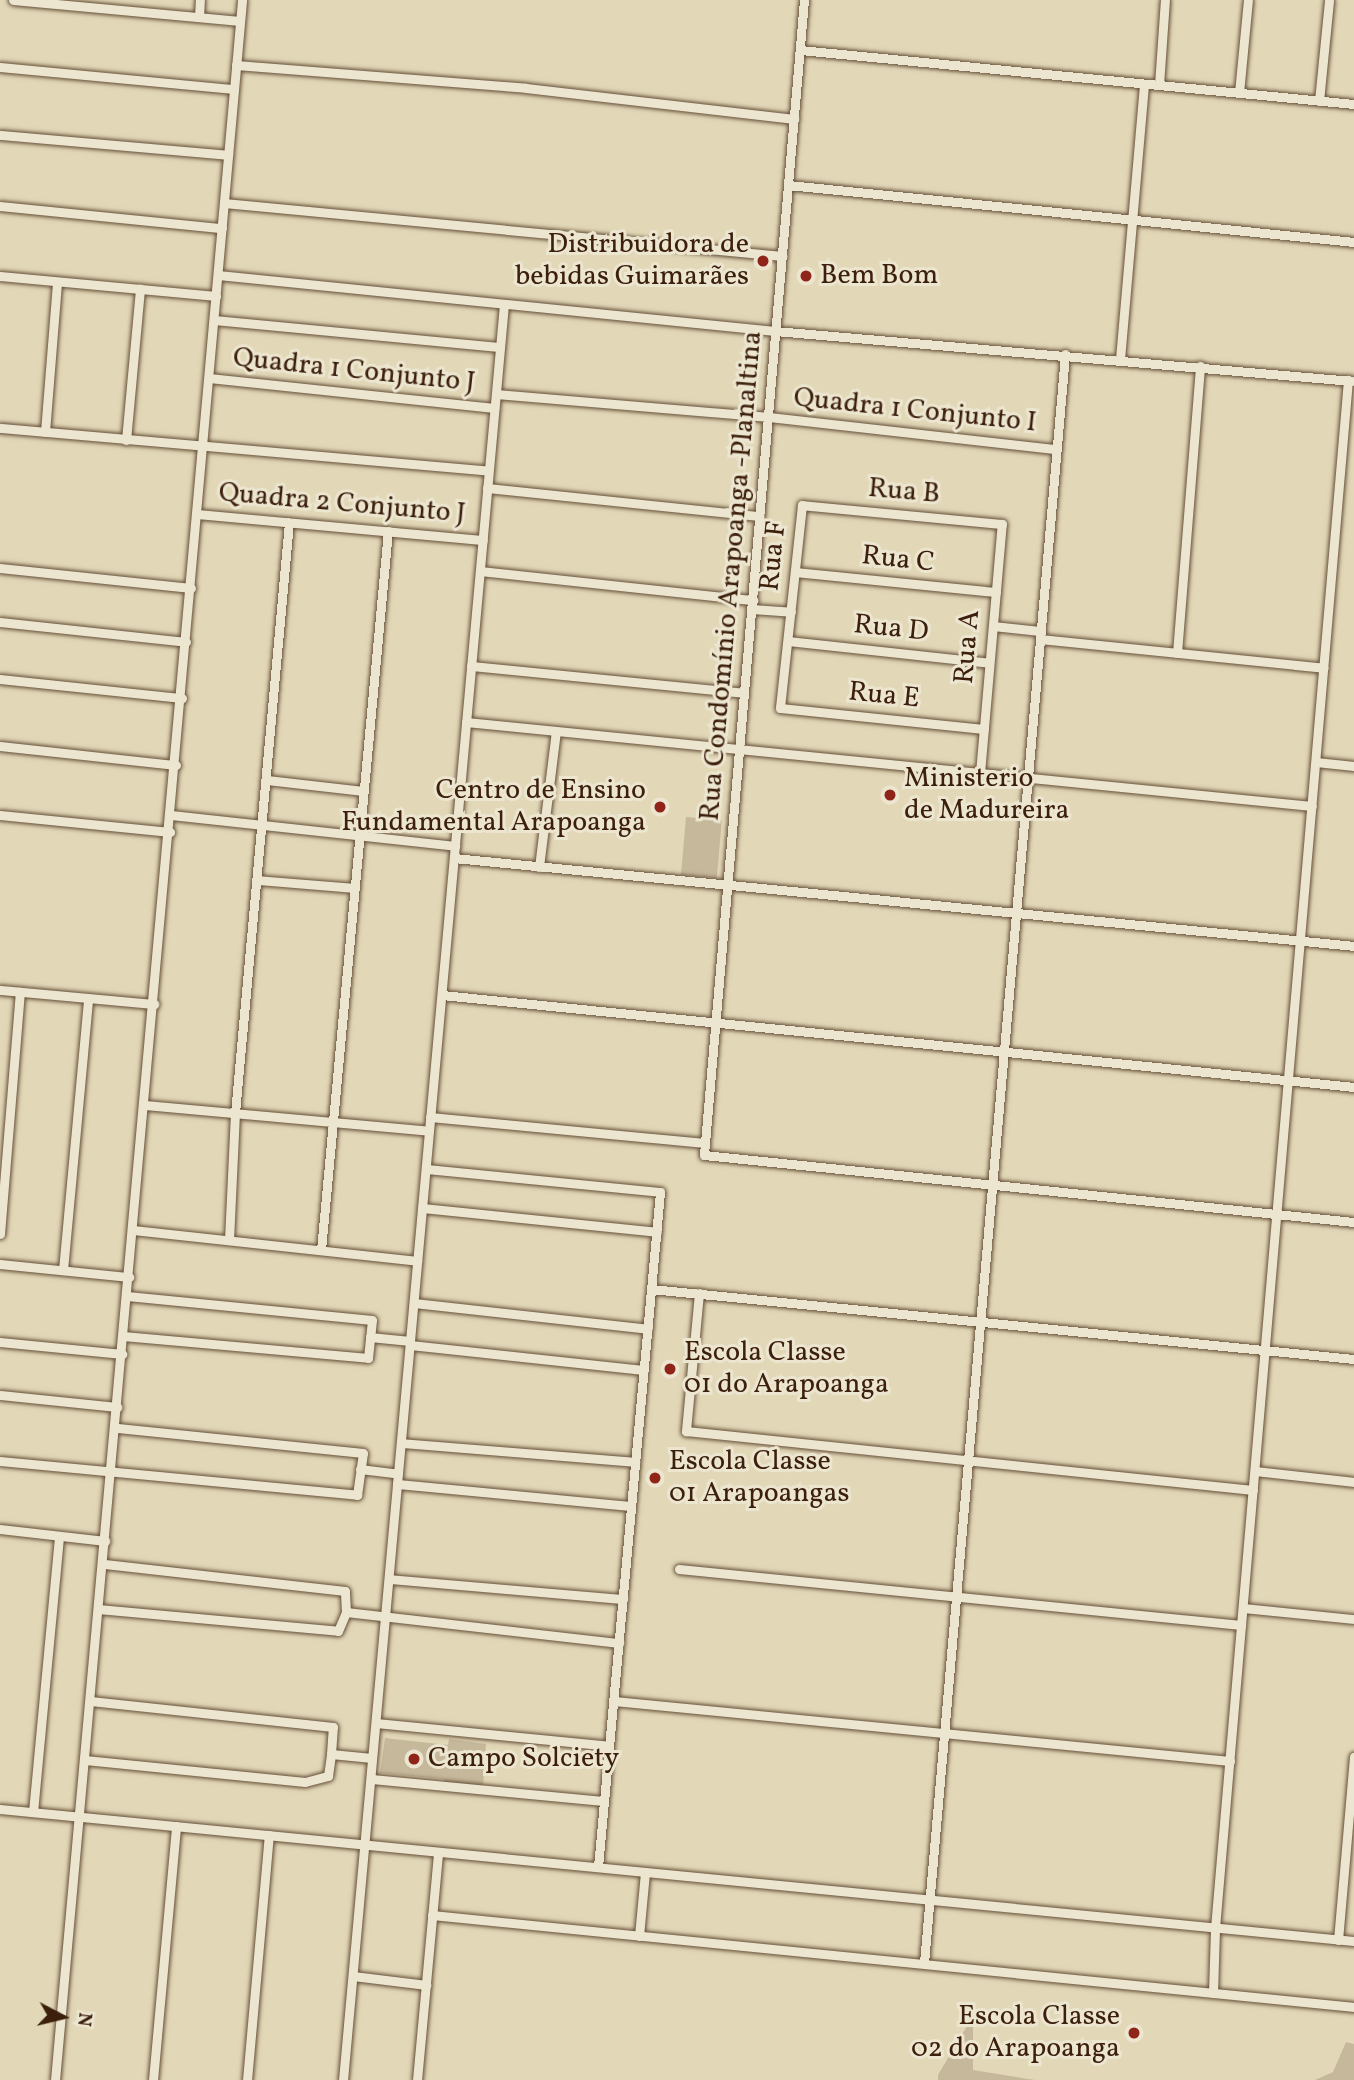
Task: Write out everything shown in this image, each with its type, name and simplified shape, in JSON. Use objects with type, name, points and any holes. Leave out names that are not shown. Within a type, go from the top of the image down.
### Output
[{"type":"street","points":[[13,0],[240,20]]},
{"type":"street","points":[[198,17],[200,0]]},
{"type":"street","points":[[55,2080],[170,832],[242,0]]},
{"type":"street","name":"Rua Condomínio Arapoanga -Planaltina","points":[[804,0],[704,1155],[992,1185]]},
{"type":"street","points":[[1159,85],[1166,0]]},
{"type":"street","points":[[1239,93],[1248,0]]},
{"type":"street","points":[[1318,101],[1329,0]]},
{"type":"street","points":[[800,50],[1354,104]]},
{"type":"street","points":[[236,65],[526,88],[794,119]]},
{"type":"street","points":[[0,67],[234,89]]},
{"type":"street","points":[[1120,359],[1144,84]]},
{"type":"street","points":[[0,135],[229,155]]},
{"type":"street","points":[[788,185],[1354,242]]},
{"type":"street","points":[[224,203],[782,256]]},
{"type":"street","points":[[0,206],[222,228]]},
{"type":"street","points":[[218,275],[775,331],[1065,354],[1351,381],[1215,1928],[1213,1993]]},
{"type":"street","points":[[0,276],[216,296]]},
{"type":"street","points":[[44,432],[57,282]]},
{"type":"street","points":[[126,440],[140,289]]},
{"type":"street","points":[[343,2080],[504,304]]},
{"type":"street","name":"Quadra 1 Conjunto J","points":[[214,320],[499,347]]},
{"type":"street","points":[[923,1963],[1065,354]]},
{"type":"street","points":[[1177,653],[1200,366]]},
{"type":"street","name":"Quadra 1 Conjunto J","points":[[209,379],[494,408]]},
{"type":"street","name":"Quadra 1 Conjunto I","points":[[496,394],[769,417],[1056,449]]},
{"type":"street","name":"Quadra 2 Conjunto J","points":[[0,428],[488,471]]},
{"type":"street","points":[[487,488],[760,516]]},
{"type":"street","name":"Rua B","points":[[802,505],[1002,524]]},
{"type":"street","name":"Rua F","points":[[780,708],[802,505]]},
{"type":"street","name":"Quadra 2 Conjunto J","points":[[196,514],[483,540]]},
{"type":"street","points":[[229,1240],[235,1113],[289,522]]},
{"type":"street","name":"Rua A","points":[[980,773],[1002,524]]},
{"type":"street","points":[[321,1250],[388,531]]},
{"type":"street","points":[[0,568],[191,588]]},
{"type":"street","name":"Rua F","points":[[480,571],[791,612]]},
{"type":"street","name":"Rua C","points":[[795,572],[996,592]]},
{"type":"street","points":[[0,622],[186,642]]},
{"type":"street","points":[[993,626],[1177,653],[1324,668]]},
{"type":"street","name":"Rua D","points":[[788,641],[989,663]]},
{"type":"street","points":[[471,666],[744,693]]},
{"type":"street","points":[[0,679],[182,698]]},
{"type":"street","name":"Rua E","points":[[780,708],[984,729]]},
{"type":"street","points":[[466,722],[1312,806]]},
{"type":"street","points":[[539,866],[556,731]]},
{"type":"street","points":[[0,746],[176,765]]},
{"type":"street","points":[[1316,762],[1354,766]]},
{"type":"street","points":[[267,780],[363,791]]},
{"type":"street","points":[[171,815],[455,846]]},
{"type":"street","points":[[0,816],[170,832]]},
{"type":"street","points":[[454,858],[1354,946]]},
{"type":"street","points":[[257,880],[354,888]]},
{"type":"street","points":[[0,990],[154,1004]]},
{"type":"street","points":[[0,1234],[20,992]]},
{"type":"street","points":[[442,995],[1354,1087]]},
{"type":"street","points":[[63,1270],[88,998]]},
{"type":"street","points":[[145,1105],[429,1131]]},
{"type":"street","points":[[430,1117],[705,1143]]},
{"type":"street","points":[[426,1169],[660,1192],[598,1867]]},
{"type":"street","points":[[992,1185],[1354,1222]]},
{"type":"street","points":[[422,1208],[657,1232]]},
{"type":"street","points":[[133,1230],[417,1261]]},
{"type":"street","points":[[0,1264],[129,1277]]},
{"type":"street","points":[[652,1289],[1354,1359]]},
{"type":"street","points":[[699,1293],[686,1431],[1253,1490]]},
{"type":"street","points":[[123,1336],[368,1358],[372,1320],[127,1296]]},
{"type":"street","points":[[414,1303],[648,1329]]},
{"type":"street","points":[[370,1337],[644,1370]]},
{"type":"street","points":[[0,1342],[122,1354]]},
{"type":"street","points":[[0,1395],[117,1408]]},
{"type":"street","points":[[0,1461],[357,1495],[363,1453],[115,1428]]},
{"type":"street","points":[[401,1443],[635,1462]]},
{"type":"street","points":[[360,1469],[398,1479],[631,1506]]},
{"type":"street","points":[[1255,1471],[1354,1482]]},
{"type":"street","points":[[0,1530],[105,1541]]},
{"type":"street","points":[[33,1812],[59,1536]]},
{"type":"street","points":[[98,1609],[338,1631],[346,1612],[345,1591],[103,1564]]},
{"type":"street","points":[[680,1569],[1241,1625]]},
{"type":"street","points":[[388,1579],[623,1599]]},
{"type":"street","points":[[1243,1608],[1354,1619]]},
{"type":"street","points":[[346,1612],[619,1643]]},
{"type":"street","points":[[85,1760],[305,1782],[328,1776],[331,1754],[333,1727],[90,1701]]},
{"type":"street","points":[[614,1701],[1230,1761]]},
{"type":"street","points":[[376,1723],[610,1746]]},
{"type":"street","points":[[331,1754],[372,1758]]},
{"type":"street","points":[[1338,1940],[1354,1757]]},
{"type":"street","points":[[370,1779],[604,1801]]},
{"type":"street","points":[[0,1809],[1354,1941]]},
{"type":"street","points":[[153,2080],[176,1826]]},
{"type":"street","points":[[247,2080],[269,1835]]},
{"type":"street","points":[[417,2080],[438,1852]]},
{"type":"street","points":[[639,1936],[645,1872]]},
{"type":"street","points":[[432,1915],[1354,2007]]},
{"type":"street","points":[[352,1976],[426,1985]]},
{"type":"shaded area","points":[[686,817],[722,820],[717,878],[681,875]]},
{"type":"shaded area","points":[[385,1738],[448,1745],[449,1739],[486,1744],[483,1787],[444,1783],[444,1779],[380,1773]]},
{"type":"shaded area","points":[[973,2016],[973,2070],[1035,2080],[938,2080],[938,2075]]},
{"type":"shaded area","points":[[1346,2042],[1354,2044],[1354,2080],[1315,2080],[1333,2072]]},
{"type":"place","name":"Distribuidora de bebidas Guimarães","points":[[763,261]]},
{"type":"place","name":"Bem Bom","points":[[806,276]]},
{"type":"place","name":"Ministerio de Madureira","points":[[890,795]]},
{"type":"place","name":"Centro de Ensino Fundamental Arapoanga","points":[[660,807]]},
{"type":"place","name":"Escola Classe 01 do Arapoanga","points":[[670,1369]]},
{"type":"place","name":"Escola Classe 01 Arapoangas","points":[[655,1478]]},
{"type":"place","name":"Campo Solciety","points":[[414,1759]]},
{"type":"place","name":"Escola Classe 02 do Arapoanga","points":[[1134,2033]]}]
